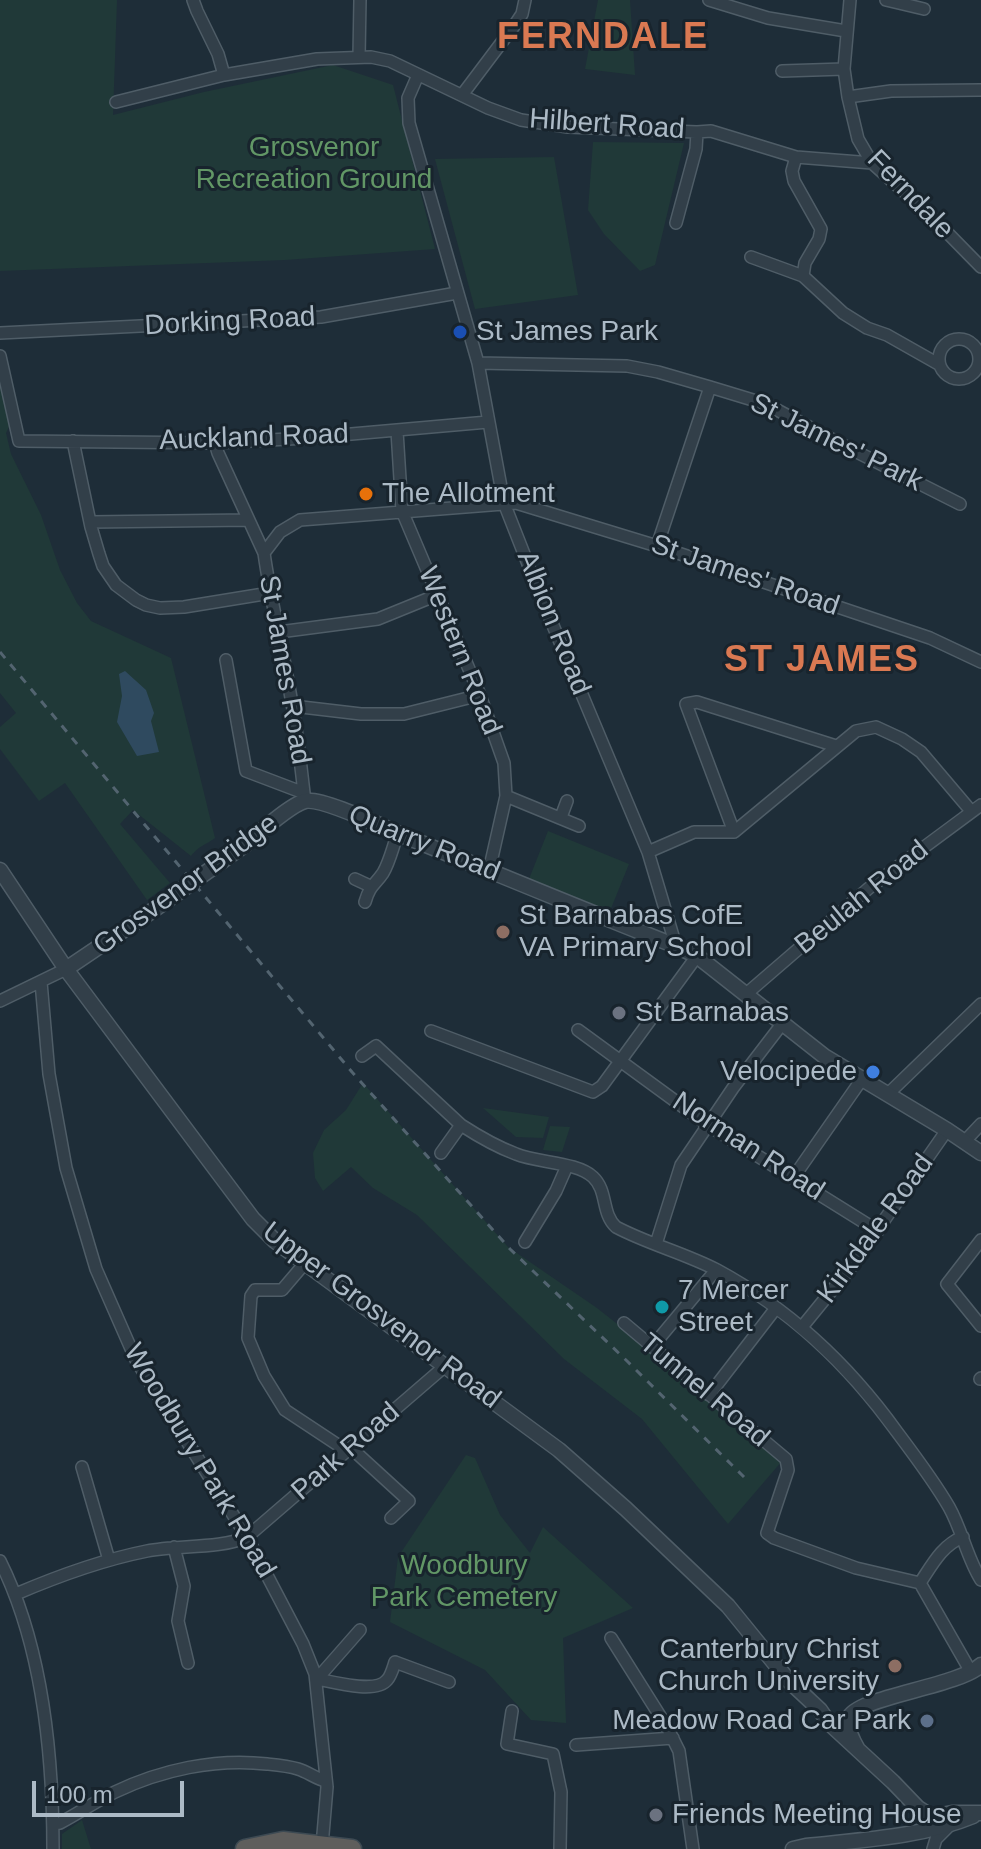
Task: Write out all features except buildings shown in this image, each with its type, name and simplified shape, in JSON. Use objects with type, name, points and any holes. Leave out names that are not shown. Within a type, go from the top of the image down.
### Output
[{"type":"highway","points":[[245,1849],[283,1841],[352,1849]]},
{"type":"street","points":[[193,0],[218,54],[224,75]]},
{"type":"street","points":[[359,57],[360,0]]},
{"type":"street","points":[[462,95],[522,14],[525,0]]},
{"type":"street","points":[[709,0],[768,18],[846,31]]},
{"type":"street","name":"Ferndale","points":[[850,0],[844,69],[858,139],[872,163],[981,267]]},
{"type":"street","points":[[886,0],[924,9]]},
{"type":"street","name":"Hilbert Road","points":[[116,102],[224,75],[317,59],[359,57],[390,61],[488,108],[521,120],[568,127],[711,131],[796,157],[872,163]]},
{"type":"street","points":[[782,71],[844,69]]},
{"type":"street","name":"Albion Road","points":[[418,75],[408,98],[409,123],[478,363],[504,503],[648,852],[676,946]]},
{"type":"street","points":[[848,97],[891,91],[980,90]]},
{"type":"street","points":[[676,223],[696,149],[697,132]]},
{"type":"street","points":[[796,157],[792,171],[794,181],[821,229],[819,239],[805,263],[803,276]]},
{"type":"street","points":[[751,257],[803,276],[843,313],[940,365]]},
{"type":"street","name":"Dorking Road","points":[[0,333],[321,317],[457,293]]},
{"type":"street","name":"Auckland Road","points":[[0,356],[19,441],[215,443],[488,422]]},
{"type":"street","name":"St James' Park","points":[[478,363],[627,366],[710,387],[766,404],[960,504]]},
{"type":"street","points":[[657,546],[710,387]]},
{"type":"street","name":"Western Road","points":[[397,431],[402,511],[480,695],[504,763],[506,796],[489,871]]},
{"type":"street","points":[[73,441],[103,566],[116,585],[146,605],[160,608],[270,593]]},
{"type":"street","points":[[215,443],[264,553]]},
{"type":"street","name":"St James' Road","points":[[504,503],[516,503],[657,546],[932,639],[981,662]]},
{"type":"street","name":"St James Road","points":[[305,797],[293,706],[264,553],[280,532],[300,520],[504,503]]},
{"type":"street","points":[[91,522],[248,520]]},
{"type":"street","points":[[279,632],[378,619],[437,595]]},
{"type":"street","points":[[226,660],[246,771],[305,797]]},
{"type":"street","points":[[293,706],[361,714],[404,714],[480,695]]},
{"type":"street","points":[[734,832],[686,704],[697,702],[836,746]]},
{"type":"street","points":[[648,852],[694,832],[734,832],[856,731],[876,727],[921,752],[976,808]]},
{"type":"street","points":[[506,796],[579,826]]},
{"type":"street","name":"Quarry Road","points":[[305,797],[697,956],[824,1056],[981,1153]]},
{"type":"street","name":"Grosvenor Bridge","points":[[66,969],[246,844],[305,797]]},
{"type":"street","points":[[561,817],[567,801]]},
{"type":"street","name":"Beulah Road","points":[[745,995],[869,888],[976,808]]},
{"type":"street","points":[[365,902],[370,886],[383,873],[398,833]]},
{"type":"street","name":"Upper Grosvenor Road","points":[[0,870],[66,969],[253,1219],[275,1241],[559,1450],[626,1509],[728,1606],[789,1681],[910,1800],[921,1830]]},
{"type":"street","points":[[355,879],[370,886]]},
{"type":"street","points":[[431,1031],[593,1092],[602,1086],[697,956]]},
{"type":"street","points":[[0,1001],[66,969]]},
{"type":"street","name":"Woodbury Park Road","points":[[41,982],[49,1074],[66,1168],[95,1267],[136,1360],[247,1537],[306,1650],[317,1679],[326,1781],[322,1846]]},
{"type":"street","points":[[888,1094],[981,1004]]},
{"type":"street","points":[[656,1244],[681,1165],[733,1088],[782,1024]]},
{"type":"street","name":"Norman Road","points":[[578,1030],[708,1125],[878,1231]]},
{"type":"street","points":[[362,1056],[376,1046],[474,1134],[517,1155],[580,1168],[594,1177],[602,1189],[609,1221],[624,1231],[716,1270],[776,1308],[826,1347],[875,1400],[929,1476],[949,1507],[981,1580]]},
{"type":"street","points":[[793,1178],[862,1079]]},
{"type":"street","points":[[965,1141],[981,1124]]},
{"type":"street","points":[[441,1153],[461,1125]]},
{"type":"street","name":"Kirkdale Road","points":[[802,1327],[878,1231],[947,1130]]},
{"type":"street","points":[[525,1242],[556,1191],[567,1166]]},
{"type":"street","points":[[981,1240],[947,1284],[981,1326]]},
{"type":"street","points":[[305,1263],[282,1290],[255,1290],[251,1296],[248,1338],[264,1376],[285,1410],[349,1449],[409,1501],[391,1518]]},
{"type":"street","points":[[652,1347],[716,1270]]},
{"type":"street","points":[[709,1395],[776,1308]]},
{"type":"street","name":"Tunnel Road","points":[[624,1323],[786,1459],[788,1470],[767,1533],[856,1568],[920,1583]]},
{"type":"street","name":"Park Road","points":[[247,1537],[444,1367]]},
{"type":"street","points":[[82,1467],[109,1560]]},
{"type":"street","points":[[9,1589],[109,1560],[174,1547],[232,1542],[247,1537]]},
{"type":"street","points":[[820,1710],[829,1715],[854,1710],[973,1674],[920,1583],[937,1556],[952,1541],[963,1537]]},
{"type":"street","points":[[174,1547],[184,1586],[178,1621],[188,1663]]},
{"type":"street","points":[[0,1561],[35,1666],[49,1752],[53,1849]]},
{"type":"street","points":[[317,1679],[360,1630]]},
{"type":"street","points":[[611,1638],[679,1751],[693,1849]]},
{"type":"street","points":[[317,1679],[377,1686],[388,1680],[395,1662],[449,1682]]},
{"type":"street","points":[[854,1710],[849,1718],[849,1728],[859,1751]]},
{"type":"street","points":[[512,1711],[507,1744],[553,1754],[561,1792],[560,1849]]},
{"type":"street","points":[[576,1745],[673,1738]]},
{"type":"street","points":[[53,1824],[136,1783],[195,1766],[266,1763],[297,1769],[326,1781]]},
{"type":"street","points":[[910,1800],[932,1817],[981,1813]]},
{"type":"street","points":[[899,1835],[909,1824],[910,1800]]},
{"type":"street","points":[[793,1849],[845,1845],[949,1826],[981,1813]]},
{"type":"street","points":[[932,1849],[936,1839],[949,1826]]},
{"type":"street","points":[[921,1830],[932,1849]]},
{"type":"green space","name":"Grosvenor Recreation Ground","points":[[0,0],[117,0],[113,115],[333,65],[393,85],[435,249],[285,260],[0,271]]},
{"type":"green space","points":[[598,0],[630,0],[635,75],[585,69]]},
{"type":"green space","points":[[593,142],[684,143],[655,265],[640,271],[604,234],[588,210]]},
{"type":"green space","points":[[554,157],[578,295],[475,309],[435,159]]},
{"type":"green space","points":[[0,377],[11,423],[6,433],[11,454],[41,515],[60,570],[77,603],[91,621],[171,658],[215,838],[191,856],[133,810],[120,824],[170,883],[147,900],[65,783],[39,801],[0,749],[0,727],[16,713],[0,693]]},
{"type":"green space","points":[[548,831],[629,864],[610,911],[529,879]]},
{"type":"green space","points":[[363,1083],[508,1247],[597,1308],[782,1461],[728,1524],[642,1419],[564,1359],[417,1215],[373,1188],[351,1167],[323,1191],[315,1178],[313,1153],[324,1130],[346,1110]]},
{"type":"green space","points":[[483,1108],[549,1117],[543,1138],[516,1137]]},
{"type":"green space","points":[[550,1126],[570,1127],[562,1152],[543,1150]]},
{"type":"green space","name":"Woodbury Park Cemetery","points":[[466,1455],[475,1458],[500,1515],[530,1553],[543,1527],[633,1608],[563,1638],[566,1723],[531,1720],[485,1670],[390,1622],[398,1557]]},
{"type":"green space","points":[[82,1820],[91,1849],[62,1849],[62,1834]]},
{"type":"water","points":[[125,671],[146,690],[154,713],[151,721],[159,752],[137,756],[117,722],[122,696],[119,674]]},
{"type":"railway","points":[[0,652],[352,1072],[510,1249],[745,1478]]},
{"type":"place","name":"St James Park","points":[[460,332]]},
{"type":"place","name":"The Allotment","points":[[366,494]]},
{"type":"place","name":"St Barnabas CofE VA Primary School","points":[[503,932]]},
{"type":"place","name":"St Barnabas","points":[[619,1013]]},
{"type":"place","name":"Velocipede","points":[[873,1072]]},
{"type":"place","name":"7 Mercer Street","points":[[662,1307]]},
{"type":"place","name":"Canterbury Christ Church University","points":[[895,1666]]},
{"type":"place","name":"Meadow Road Car Park","points":[[927,1721]]},
{"type":"place","name":"Friends Meeting House","points":[[656,1815]]},
{"type":"district","name":"FERNDALE","points":[[603,38]]},
{"type":"district","name":"ST JAMES","points":[[822,661]]}]
